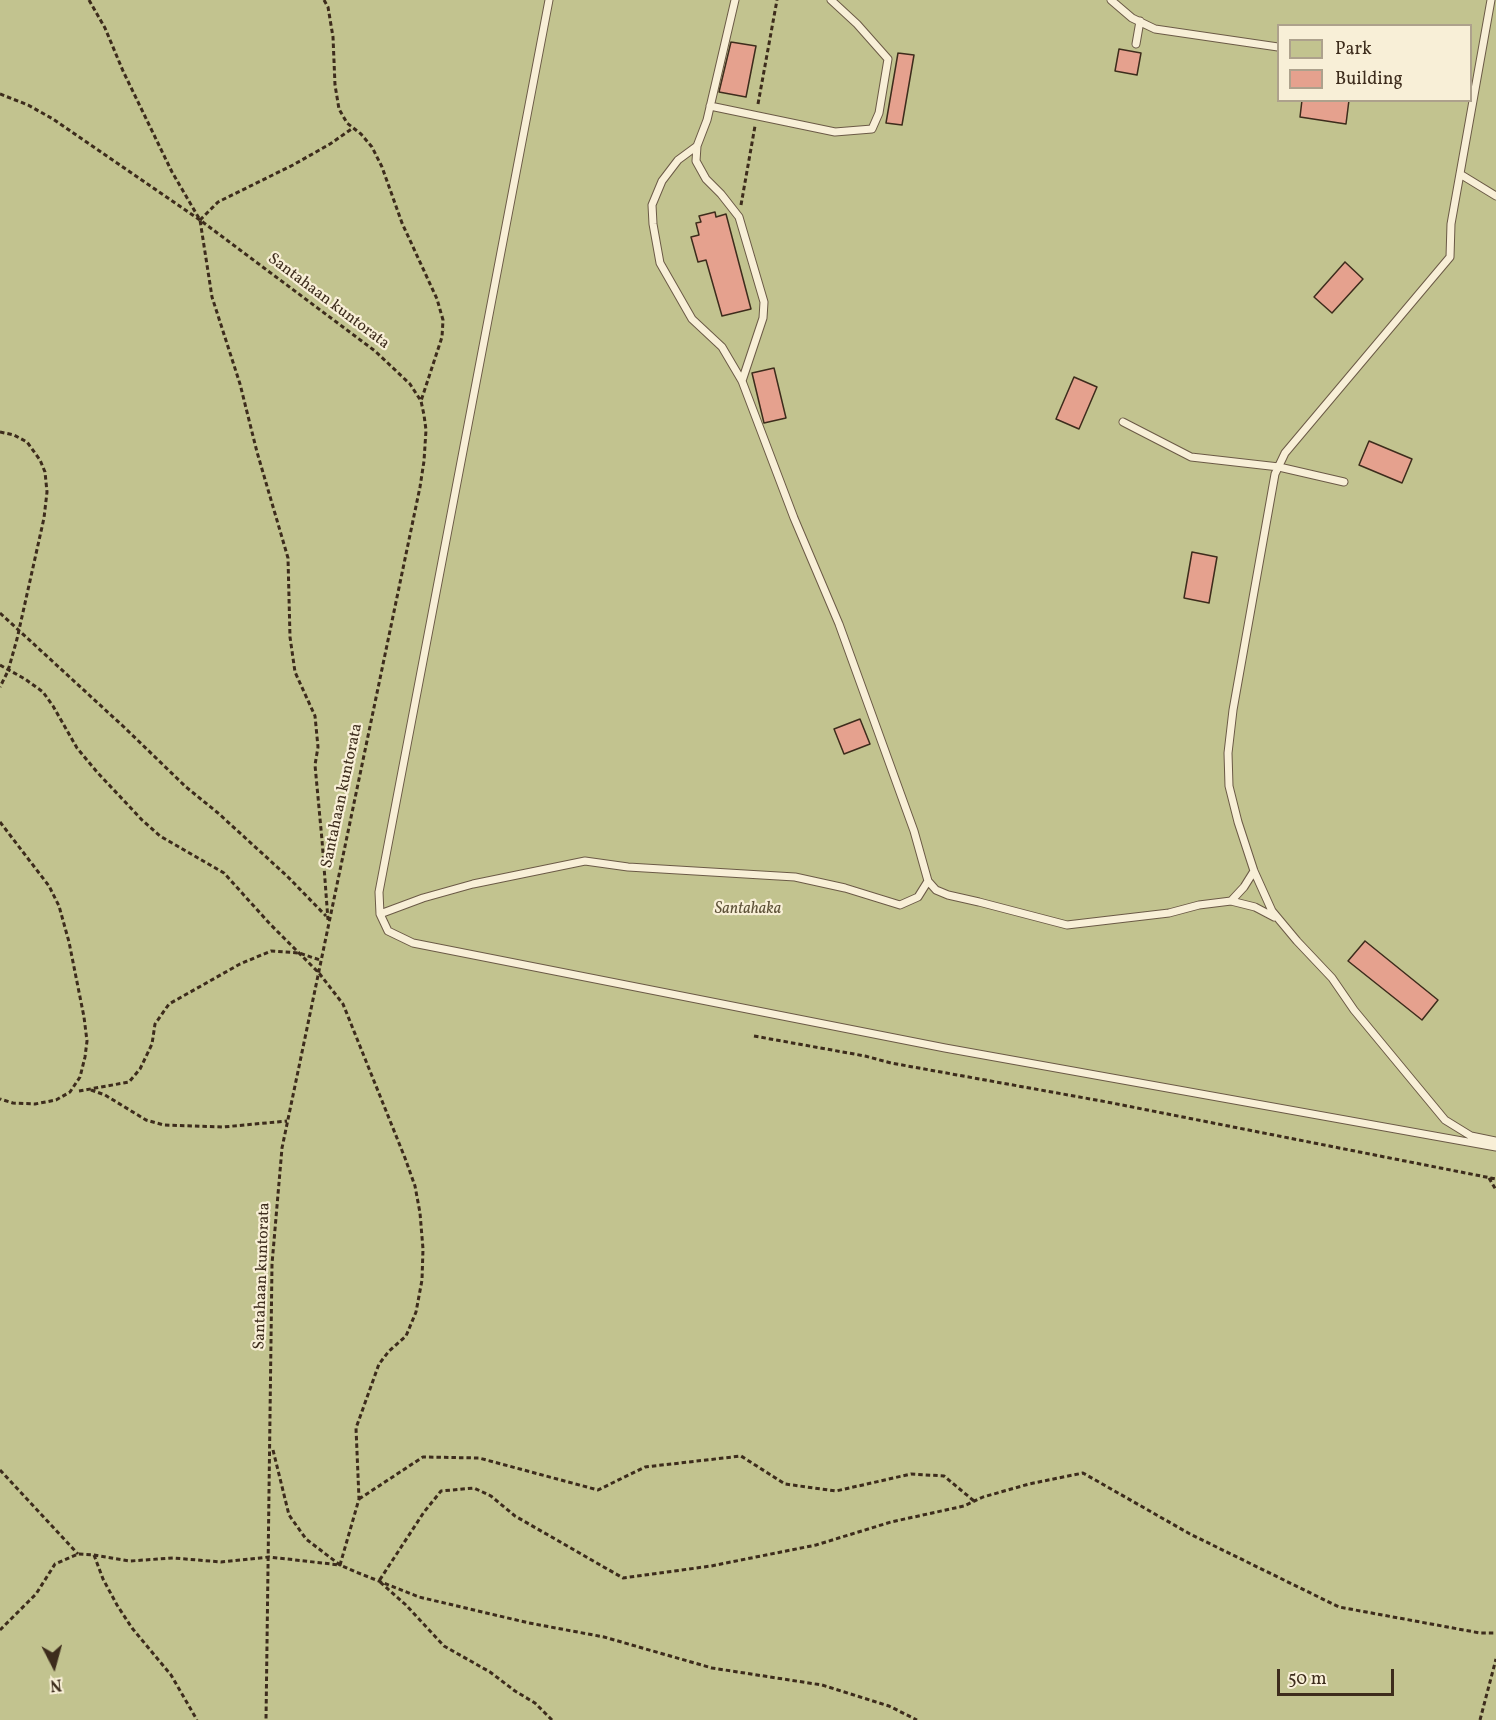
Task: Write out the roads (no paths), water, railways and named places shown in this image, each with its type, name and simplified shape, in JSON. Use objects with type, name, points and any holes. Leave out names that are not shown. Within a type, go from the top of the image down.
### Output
[{"type":"lane","points":[[549,0],[379,892],[380,914],[388,931],[413,944],[945,1048],[1496,1148]]},
{"type":"lane","points":[[735,0],[710,106],[697,146],[696,161],[706,179],[722,194],[739,217],[764,302],[763,318],[742,381]]},
{"type":"lane","points":[[710,106],[835,132],[872,129],[879,113],[888,59],[857,24],[831,0]]},
{"type":"lane","points":[[1111,0],[1132,18],[1155,29],[1277,46]]},
{"type":"lane","points":[[1474,79],[1491,0]]},
{"type":"lane","points":[[1136,44],[1140,21]]},
{"type":"lane","points":[[1471,102],[1451,224],[1450,257],[1285,453],[1275,474],[1233,710],[1228,753],[1229,786],[1238,822],[1254,870],[1272,911],[1332,978],[1354,1010],[1445,1120],[1471,1136],[1496,1141]]},
{"type":"lane","points":[[697,146],[678,160],[662,181],[652,205],[652,224],[660,263],[692,319],[722,347],[742,381],[794,518],[839,624],[914,831],[928,881],[936,890],[948,895],[1067,925],[1169,913],[1199,905],[1231,901],[1255,907],[1279,919]]},
{"type":"lane","points":[[1460,174],[1496,196]]},
{"type":"lane","points":[[1123,422],[1191,457],[1279,467],[1344,482]]},
{"type":"lane","points":[[380,914],[423,898],[473,884],[585,861],[628,867],[795,877],[900,904],[918,897],[928,881]]},
{"type":"lane","points":[[1231,901],[1244,887],[1254,870]]},
{"type":"park label","name":"Santahaka","points":[[748,910]]}]
